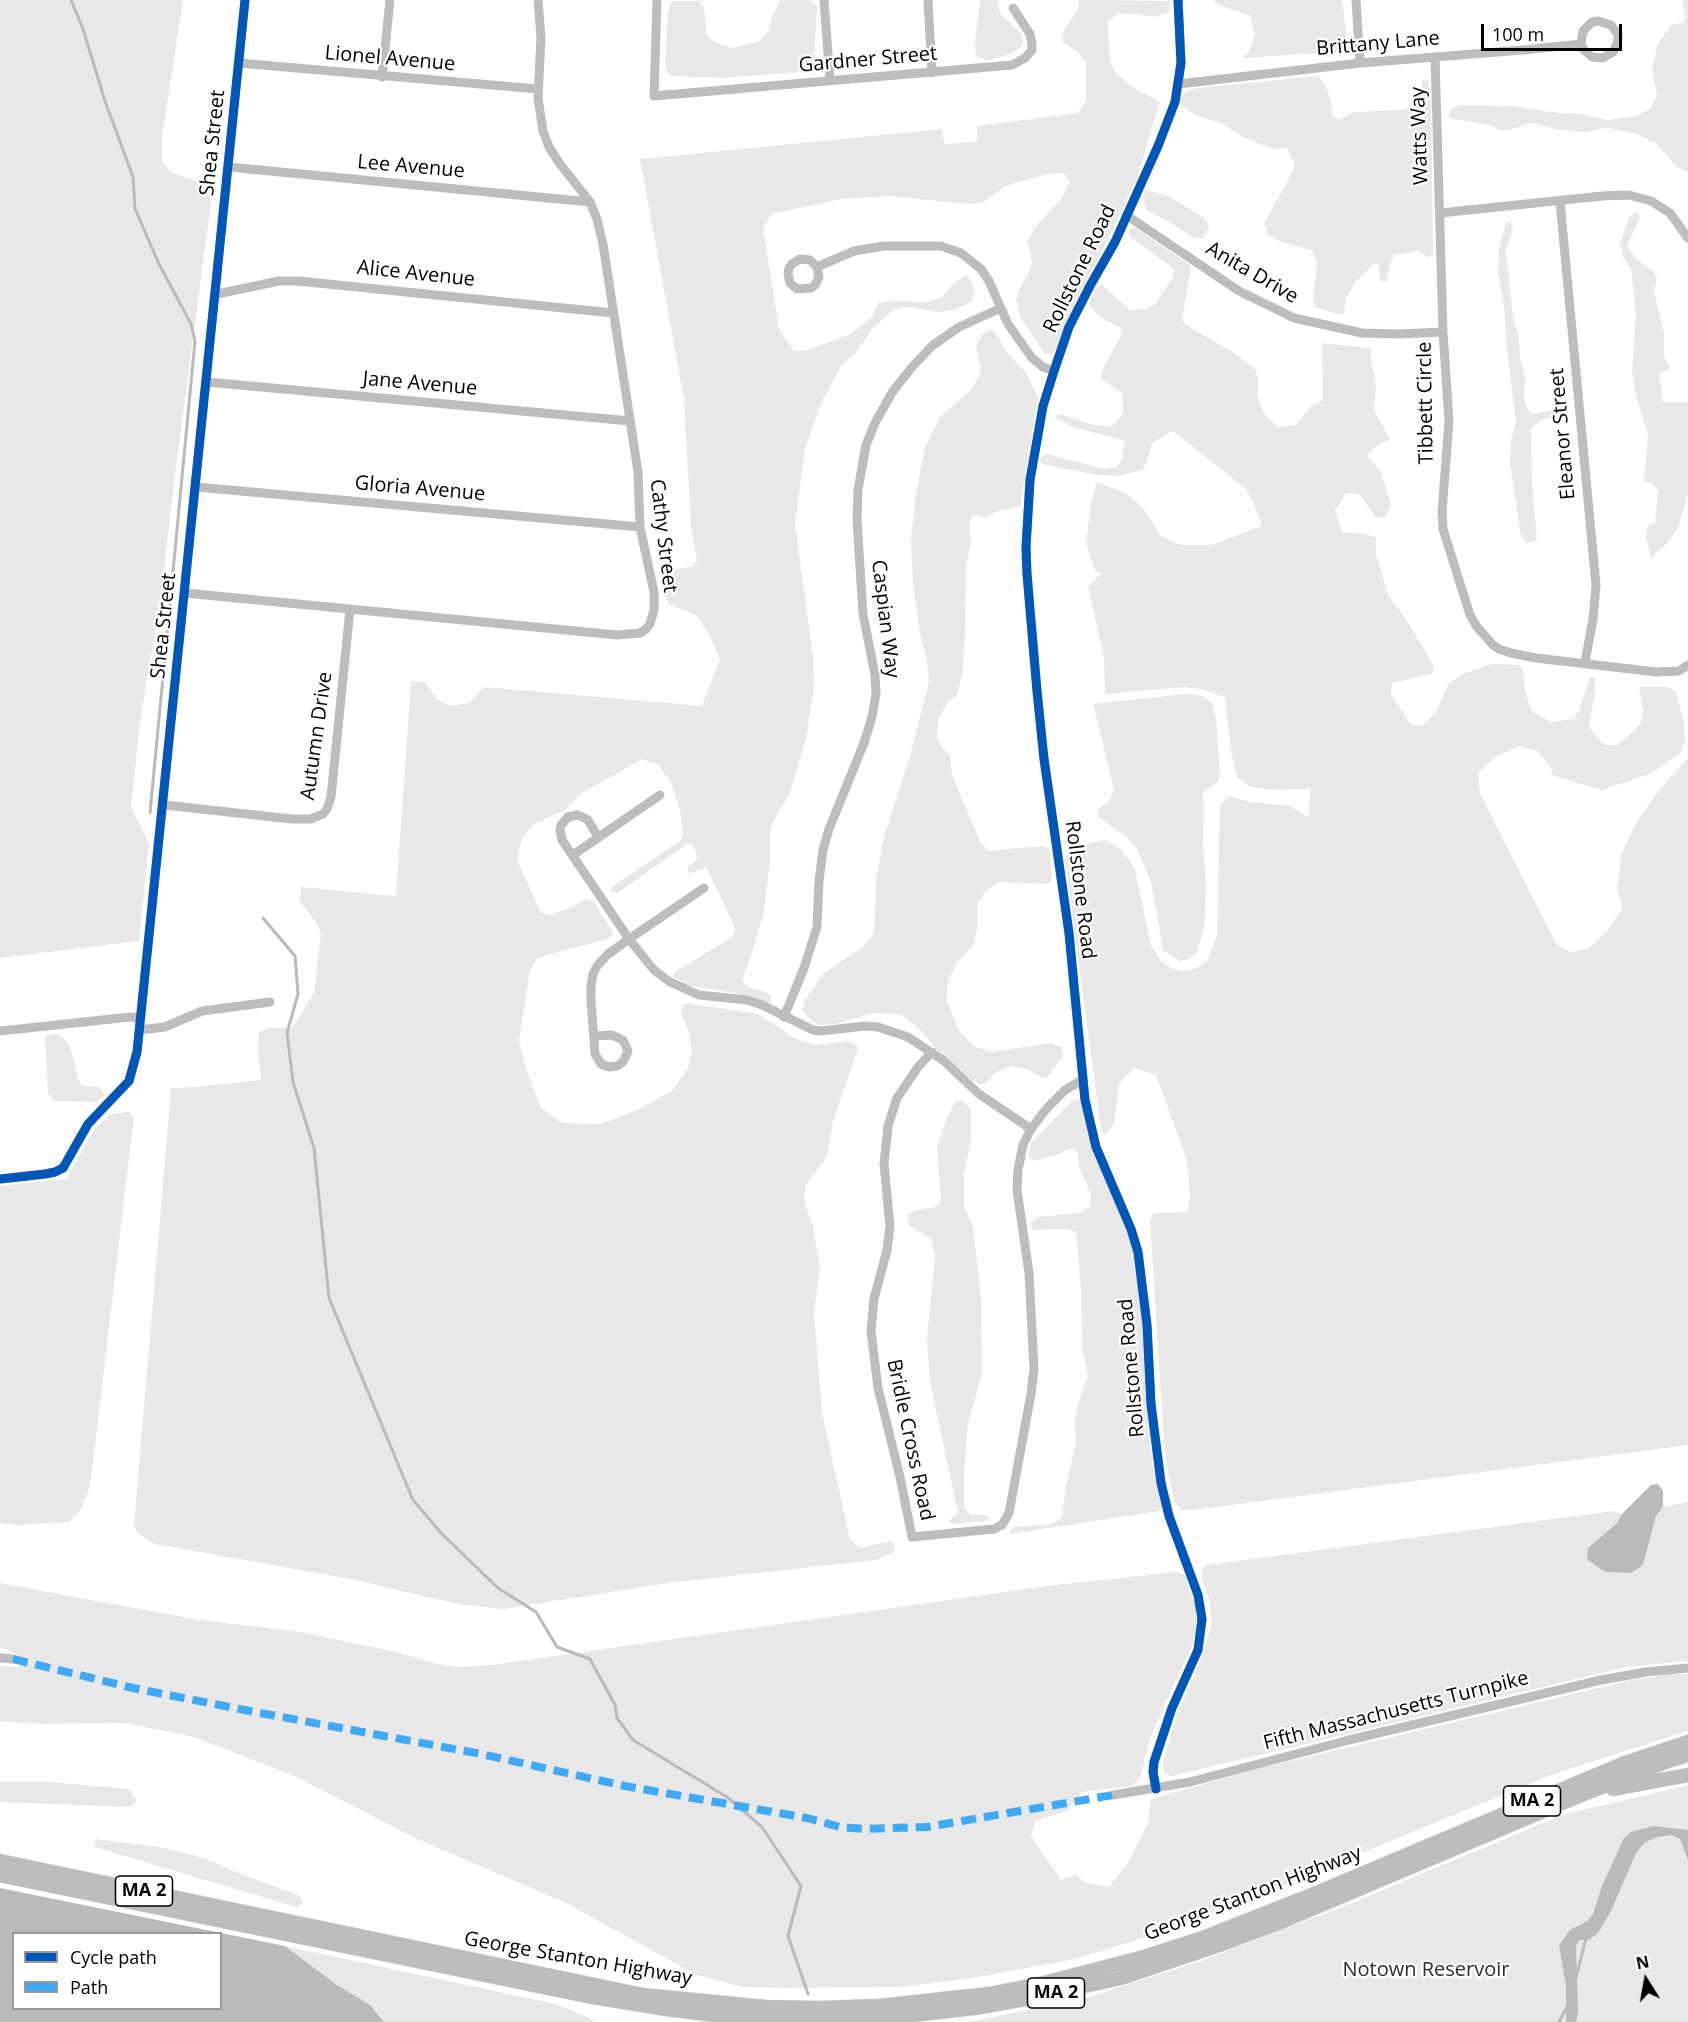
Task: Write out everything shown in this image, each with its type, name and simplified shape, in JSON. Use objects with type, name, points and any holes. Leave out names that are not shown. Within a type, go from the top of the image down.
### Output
[{"type":"highway","name":"George Stanton Highway","points":[[0,1861],[643,1995],[766,2007],[879,2006],[989,1994],[1044,1983],[1144,1957],[1200,1939],[1319,1892],[1625,1763],[1688,1742]]},
{"type":"highway","name":"George Stanton Highway","points":[[0,1875],[644,2006],[737,2018],[869,2020],[975,2008],[1121,1978],[1276,1924],[1581,1795],[1688,1755]]},
{"type":"highway","points":[[1581,1795],[1688,1775]]},
{"type":"street","name":"Shea Street","points":[[0,1179],[45,1174],[63,1168],[88,1124],[129,1081],[139,1046],[140,1018],[164,805],[245,0]]},
{"type":"street","points":[[382,76],[390,0]]},
{"type":"street","name":"Cathy Street","points":[[185,593],[627,636],[640,633],[650,624],[654,601],[652,583],[640,526],[638,478],[601,236],[590,201],[549,147],[541,123],[538,89],[541,39],[538,0]]},
{"type":"street","name":"Gardner Street","points":[[657,0],[654,96],[1007,66],[1024,58],[1032,50],[1032,39],[1013,8]]},
{"type":"street","points":[[824,0],[830,81]]},
{"type":"street","points":[[927,0],[932,73]]},
{"type":"street","name":"Rollstone Road","points":[[1156,1789],[1154,1762],[1172,1708],[1198,1650],[1202,1628],[1201,1610],[1183,1549],[1167,1509],[1161,1483],[1151,1404],[1147,1325],[1138,1252],[1131,1228],[1096,1147],[1088,1118],[1082,1080],[1069,933],[1044,759],[1027,574],[1027,524],[1030,480],[1043,406],[1069,327],[1090,284],[1115,242],[1175,102],[1181,63],[1178,0]]},
{"type":"street","points":[[1356,0],[1360,63]]},
{"type":"street","points":[[1598,21],[1611,25],[1617,35],[1617,47],[1603,58],[1587,54],[1581,44],[1581,37],[1586,26],[1598,21]]},
{"type":"street","name":"Brittany Lane","points":[[1179,84],[1360,63],[1581,44]]},
{"type":"street","name":"Watts Way","points":[[1435,57],[1440,213]]},
{"type":"street","name":"Lionel Avenue","points":[[239,63],[538,89]]},
{"type":"street","name":"Lee Avenue","points":[[229,167],[590,201]]},
{"type":"street","points":[[1440,213],[1629,195],[1651,201],[1670,213],[1688,238]]},
{"type":"street","name":"Eleanor Street","points":[[1560,202],[1596,585],[1593,619],[1585,662]]},
{"type":"street","name":"Tibbett Circle","points":[[1440,213],[1443,332],[1449,421],[1442,512],[1443,529],[1470,615],[1483,635],[1499,649],[1530,657],[1667,673],[1679,671],[1688,665]]},
{"type":"street","name":"Anita Drive","points":[[1126,215],[1239,291],[1294,318],[1362,333],[1443,332]]},
{"type":"street","points":[[817,267],[854,251],[867,248],[940,246],[961,253],[981,269],[989,281],[1008,324],[1032,358],[1043,367],[1054,370]]},
{"type":"street","name":"Alice Avenue","points":[[216,294],[279,281],[298,280],[613,313]]},
{"type":"street","name":"Caspian Way","points":[[784,1017],[804,968],[817,927],[823,850],[864,743],[876,693],[875,675],[863,614],[856,520],[858,490],[866,445],[893,391],[932,346],[978,317],[1001,308]]},
{"type":"street","name":"Jane Avenue","points":[[207,382],[630,421]]},
{"type":"street","name":"Gloria Avenue","points":[[196,487],[640,526]]},
{"type":"street","name":"Autumn Drive","points":[[164,805],[291,819],[311,819],[323,814],[331,797],[350,609]]},
{"type":"street","points":[[573,855],[660,795]]},
{"type":"street","points":[[598,837],[583,816],[568,817],[561,825],[560,835],[629,939],[654,970],[670,982],[699,995],[747,1000],[762,1005],[799,1025],[821,1032],[865,1026],[892,1030],[932,1052],[979,1094],[1031,1129]]},
{"type":"street","points":[[594,1036],[591,1000],[593,974],[597,966],[629,939],[704,888]]},
{"type":"street","points":[[139,1030],[165,1027],[202,1011],[270,1002]]},
{"type":"street","points":[[0,1031],[130,1017],[140,1018]]},
{"type":"street","name":"Bridle Cross Road","points":[[932,1052],[918,1067],[897,1098],[888,1126],[884,1164],[890,1226],[887,1250],[874,1299],[871,1331],[878,1388],[912,1538],[994,1529],[1002,1525],[1009,1514],[1034,1369],[1029,1274],[1017,1190],[1018,1170],[1023,1145],[1031,1129],[1065,1090],[1082,1080]]},
{"type":"street","points":[[0,1658],[13,1659]]},
{"type":"street","name":"Fifth Massachusetts Turnpike","points":[[1113,1795],[1156,1789],[1210,1777],[1349,1740],[1601,1680],[1688,1668]]},
{"type":"green space","points":[[0,0],[183,0],[162,138],[162,160],[170,172],[213,188],[161,595],[140,721],[131,807],[149,844],[139,941],[0,958]]},
{"type":"green space","points":[[781,0],[808,0],[817,6],[814,62],[811,71],[722,78],[672,76],[667,72],[665,64],[668,13],[672,1],[699,1],[704,8],[707,35],[715,42],[732,48],[760,41],[768,32],[773,14]]},
{"type":"green space","points":[[980,0],[1001,0],[997,4],[1000,13],[1021,34],[1023,45],[1011,54],[987,61],[976,55],[975,43]]},
{"type":"green space","points":[[1079,0],[1171,1],[1168,13],[1155,17],[1117,14],[1108,22],[1109,56],[1114,71],[1132,87],[1160,102],[1137,178],[1069,314],[1057,348],[1051,355],[1044,353],[1020,317],[1016,300],[1032,262],[1027,241],[1037,225],[1062,198],[1070,182],[1064,173],[1043,175],[1005,186],[982,203],[968,204],[892,196],[841,199],[772,214],[763,227],[779,329],[794,351],[805,351],[851,334],[872,317],[878,303],[927,302],[941,298],[953,284],[966,275],[971,280],[975,292],[971,302],[954,310],[938,312],[909,307],[893,310],[873,328],[856,352],[841,366],[821,403],[805,449],[795,523],[813,657],[814,687],[806,739],[790,792],[770,828],[770,859],[764,911],[742,980],[747,986],[770,994],[772,1002],[767,1004],[736,993],[691,986],[673,977],[675,972],[731,938],[735,930],[706,867],[690,874],[687,867],[697,860],[692,844],[687,844],[616,894],[610,891],[613,886],[680,841],[683,833],[680,810],[671,783],[659,765],[642,759],[582,793],[566,809],[533,825],[522,838],[517,860],[541,913],[550,915],[586,899],[594,902],[612,931],[612,935],[607,939],[537,958],[530,970],[519,1040],[525,1066],[541,1108],[562,1123],[601,1124],[635,1111],[672,1091],[688,1068],[692,1049],[688,1029],[681,1014],[682,1006],[686,1003],[758,1014],[794,1038],[816,1045],[848,1041],[856,1045],[858,1049],[833,1121],[828,1152],[805,1186],[804,1202],[812,1222],[820,1267],[814,1313],[822,1412],[850,1540],[860,1548],[891,1541],[895,1545],[894,1552],[875,1560],[668,1583],[503,1609],[458,1604],[351,1579],[155,1544],[137,1533],[134,1525],[171,1089],[261,1080],[259,1032],[269,1028],[292,1028],[314,993],[321,934],[316,922],[300,901],[301,887],[396,896],[411,681],[425,682],[437,699],[450,706],[469,703],[484,687],[702,706],[720,659],[708,633],[696,615],[668,604],[665,590],[665,572],[693,566],[697,561],[691,527],[684,399],[640,159],[942,129],[944,144],[977,142],[977,126],[1078,113],[1086,101],[1086,63],[1077,51],[1062,42],[1064,30],[1079,8]]},
{"type":"green space","points":[[1213,0],[1342,0],[1346,33],[1344,50],[1242,58],[1249,52],[1255,34],[1250,15],[1219,5]]},
{"type":"green space","points":[[1683,0],[1688,0],[1688,172],[1676,166],[1657,144],[1637,134],[1608,128],[1583,132],[1560,130],[1529,123],[1509,130],[1498,130],[1493,126],[1449,118],[1450,110],[1459,105],[1512,106],[1583,114],[1606,120],[1637,116],[1650,109],[1657,96],[1652,71],[1657,46],[1671,25],[1685,22]]},
{"type":"green space","points":[[1318,76],[1324,82],[1331,100],[1332,116],[1339,120],[1354,112],[1400,110],[1414,107],[1422,100],[1422,80],[1428,81],[1431,92],[1433,255],[1428,257],[1417,251],[1394,255],[1389,266],[1387,282],[1380,280],[1379,264],[1374,264],[1356,281],[1346,298],[1344,314],[1314,307],[1313,295],[1317,264],[1312,250],[1281,242],[1265,233],[1268,228],[1263,225],[1295,164],[1287,148],[1273,149],[1243,137],[1221,123],[1197,116],[1180,105],[1180,99],[1185,92],[1198,88]]},
{"type":"green space","points":[[1146,190],[1170,197],[1204,218],[1209,227],[1203,239],[1194,238],[1146,210],[1143,197]]},
{"type":"green space","points":[[1637,211],[1640,218],[1627,245],[1635,258],[1653,271],[1657,279],[1654,291],[1664,333],[1664,356],[1670,369],[1659,374],[1663,402],[1688,403],[1688,494],[1678,528],[1668,542],[1651,558],[1646,536],[1648,525],[1655,524],[1658,490],[1651,483],[1644,481],[1648,436],[1632,372],[1636,314],[1631,268],[1623,257],[1620,243],[1629,217]]},
{"type":"green space","points":[[1510,221],[1513,230],[1506,251],[1513,317],[1525,378],[1524,399],[1528,410],[1534,414],[1558,409],[1567,410],[1568,417],[1542,419],[1531,429],[1532,484],[1537,538],[1534,542],[1526,543],[1521,536],[1510,464],[1511,439],[1516,424],[1504,305],[1498,274],[1499,248],[1506,223]]},
{"type":"green space","points":[[1136,228],[1191,266],[1182,321],[1233,352],[1255,369],[1258,378],[1258,396],[1263,412],[1277,427],[1296,425],[1312,405],[1323,401],[1322,343],[1371,348],[1376,385],[1374,410],[1390,439],[1367,455],[1381,472],[1391,506],[1384,517],[1376,517],[1359,494],[1347,493],[1335,510],[1342,532],[1366,534],[1376,538],[1376,555],[1388,595],[1407,621],[1434,666],[1432,674],[1392,683],[1391,694],[1411,725],[1422,726],[1435,713],[1449,683],[1464,674],[1491,664],[1519,665],[1523,670],[1525,692],[1532,711],[1550,722],[1574,719],[1579,711],[1590,677],[1595,678],[1589,727],[1604,745],[1617,745],[1641,722],[1643,711],[1639,687],[1669,687],[1676,692],[1684,722],[1685,741],[1681,752],[1652,773],[1601,790],[1553,775],[1550,766],[1537,751],[1520,746],[1495,757],[1478,773],[1480,794],[1557,945],[1570,952],[1589,948],[1608,930],[1623,907],[1617,889],[1621,855],[1635,825],[1659,790],[1688,758],[1688,1445],[1193,1510],[1181,1510],[1175,1502],[1164,1443],[1150,1221],[1154,1213],[1188,1212],[1190,1193],[1187,1160],[1156,1075],[1134,1068],[1119,1083],[1114,1124],[1105,1135],[1101,1129],[1065,860],[1068,851],[1105,840],[1121,849],[1135,869],[1151,946],[1162,962],[1172,969],[1182,971],[1195,969],[1207,961],[1217,936],[1220,804],[1229,796],[1249,802],[1290,806],[1308,817],[1311,787],[1278,790],[1250,787],[1237,777],[1231,752],[1225,697],[1201,689],[1184,687],[1105,694],[1104,658],[1088,587],[1102,573],[1095,571],[1086,543],[1092,497],[1097,482],[1127,494],[1143,508],[1161,536],[1180,545],[1212,545],[1261,526],[1261,520],[1246,489],[1173,431],[1153,442],[1143,470],[1119,476],[1097,475],[1042,464],[1039,459],[1047,454],[1105,469],[1117,467],[1122,459],[1125,441],[1073,427],[1055,418],[1060,414],[1094,425],[1112,426],[1123,413],[1123,394],[1100,378],[1119,340],[1122,328],[1102,319],[1089,305],[1095,289],[1101,284],[1130,310],[1146,309],[1156,303],[1173,277],[1174,269],[1129,236],[1129,229]]},
{"type":"green space","points":[[993,329],[1007,352],[1026,373],[1038,397],[1020,507],[995,512],[987,518],[972,515],[971,544],[966,566],[962,675],[957,695],[947,703],[938,721],[937,737],[943,749],[950,756],[952,775],[980,841],[988,851],[1041,846],[1049,848],[1052,879],[1049,883],[1043,884],[1000,882],[987,890],[977,903],[977,930],[974,944],[957,963],[948,981],[946,1000],[960,1032],[975,1047],[991,1052],[1051,1043],[1062,1047],[1063,1056],[1046,1079],[1024,1068],[1011,1066],[995,1073],[981,1085],[938,1051],[921,1031],[902,1015],[874,1013],[835,1024],[818,1025],[802,1010],[805,1000],[824,973],[862,948],[873,935],[876,878],[884,837],[909,759],[929,682],[913,584],[911,540],[916,493],[925,447],[941,416],[972,389],[981,372],[976,346],[983,333]]},
{"type":"green space","points":[[1186,694],[1202,696],[1211,702],[1216,718],[1220,774],[1218,782],[1202,793],[1206,888],[1204,929],[1197,952],[1189,959],[1180,961],[1163,950],[1151,882],[1137,849],[1127,837],[1098,817],[1098,809],[1109,801],[1114,790],[1093,704]]},
{"type":"green space","points":[[61,1035],[68,1044],[77,1078],[83,1086],[99,1087],[105,1094],[97,1102],[53,1101],[48,1093],[45,1036]]},
{"type":"green space","points":[[1079,1099],[1093,1154],[1113,1192],[1129,1230],[1142,1324],[1152,1461],[1162,1507],[1159,1511],[1010,1534],[1014,1527],[1045,1525],[1056,1522],[1062,1516],[1076,1441],[1075,1422],[1079,1400],[1088,1376],[1082,1348],[1081,1292],[1075,1231],[1068,1229],[1032,1230],[1031,1222],[1038,1217],[1081,1213],[1090,1206],[1091,1195],[1079,1167],[1078,1153],[1072,1148],[1034,1161],[1028,1157],[1031,1143],[1073,1100]]},
{"type":"green space","points":[[962,1100],[971,1110],[971,1140],[964,1173],[964,1206],[973,1227],[981,1296],[982,1375],[968,1423],[964,1503],[965,1509],[970,1514],[987,1515],[990,1519],[952,1524],[949,1521],[958,1513],[930,1382],[927,1340],[935,1254],[931,1239],[909,1225],[908,1214],[916,1210],[937,1207],[941,1201],[937,1147],[955,1102]]},
{"type":"green space","points":[[128,1112],[134,1116],[90,1487],[80,1511],[69,1522],[17,1525],[0,1523],[0,1186],[67,1179],[94,1129],[111,1114]]},
{"type":"green space","points":[[1688,1502],[1688,1661],[1626,1667],[1172,1776],[1164,1773],[1163,1763],[1177,1714],[1197,1670],[1212,1623],[1209,1598],[1202,1580],[1202,1569],[1207,1565],[1614,1511],[1622,1514],[1617,1523],[1588,1548],[1643,1565],[1656,1516],[1663,1507]]},
{"type":"green space","points":[[1176,1572],[1184,1574],[1196,1609],[1196,1631],[1190,1651],[1149,1742],[1141,1775],[1132,1786],[1082,1792],[1067,1811],[1035,1821],[1031,1836],[1061,1880],[1077,1874],[1083,1882],[1109,1887],[1127,1864],[1149,1821],[1150,1802],[1154,1798],[1257,1769],[1632,1680],[1669,1674],[1688,1674],[1688,1731],[1553,1774],[1255,1897],[1169,1930],[1075,1959],[973,1978],[898,1987],[785,1988],[742,1987],[695,1974],[566,1903],[422,1841],[292,1775],[194,1737],[124,1723],[42,1724],[0,1721],[0,1666],[18,1667],[24,1665],[27,1660],[0,1648],[0,1583],[193,1619],[301,1632],[400,1653],[436,1664],[459,1667],[492,1665],[1047,1586]]},
{"type":"green space","points":[[0,1782],[49,1782],[129,1789],[137,1801],[130,1807],[0,1802]]},
{"type":"green space","name":"Notown Reservoir","points":[[1688,1785],[1688,2022],[967,2022],[1082,1999],[1198,1962],[1342,1907],[1562,1815]]},
{"type":"green space","points":[[95,1839],[165,1848],[204,1858],[298,1895],[304,1902],[297,1907],[95,1847]]},
{"type":"green space","points":[[285,1946],[555,2004],[596,2022],[384,2022],[370,2005],[337,1985]]},
{"type":"shaded area","points":[[1658,1484],[1663,1491],[1663,1507],[1656,1516],[1643,1565],[1631,1573],[1605,1572],[1587,1559],[1588,1548],[1617,1523],[1622,1514],[1651,1485]]},
{"type":"shaded area","points":[[1653,1826],[1688,1830],[1688,1860],[1680,1839],[1672,1835],[1658,1837],[1644,1843],[1636,1853],[1611,1911],[1598,1933],[1589,1940],[1580,1940],[1576,1945],[1578,2012],[1576,2022],[1566,2022],[1566,1987],[1559,1945],[1570,1930],[1587,1921],[1593,1914],[1602,1886],[1624,1838],[1631,1832]]},
{"type":"shaded area","points":[[0,1888],[216,1932],[12,1932],[12,2010],[222,2010],[222,1933],[285,1946],[337,1985],[370,2005],[384,2022],[0,2022]]},
{"type":"waterway","points":[[71,0],[133,177],[135,209],[159,264],[191,324],[195,341],[150,813]]},
{"type":"waterway","points":[[263,918],[295,956],[298,994],[287,1033],[293,1082],[314,1148],[329,1298],[413,1500],[442,1534],[498,1588],[536,1612],[557,1647],[590,1659],[615,1705],[617,1718],[633,1740],[727,1797],[762,1827],[801,1886],[788,1936],[808,1994]]},
{"type":"waterway","points":[[1576,1978],[1586,1938]]},
{"type":"waterway","points":[[1559,2022],[1568,2005]]},
{"type":"marked path","points":[[13,1659],[133,1688],[481,1754],[625,1786],[807,1818],[840,1827],[865,1829],[927,1827],[1113,1795]]},
{"type":"cycle path","points":[[0,1179],[45,1174],[63,1168],[88,1124],[129,1081],[137,1052],[245,0]]},
{"type":"cycle path","points":[[1156,1789],[1154,1762],[1172,1708],[1198,1650],[1202,1619],[1198,1595],[1169,1516],[1161,1483],[1151,1404],[1147,1325],[1138,1252],[1131,1229],[1096,1147],[1085,1100],[1069,933],[1044,759],[1026,547],[1030,480],[1043,406],[1054,371],[1069,327],[1115,242],[1175,102],[1181,63],[1178,0]]}]
